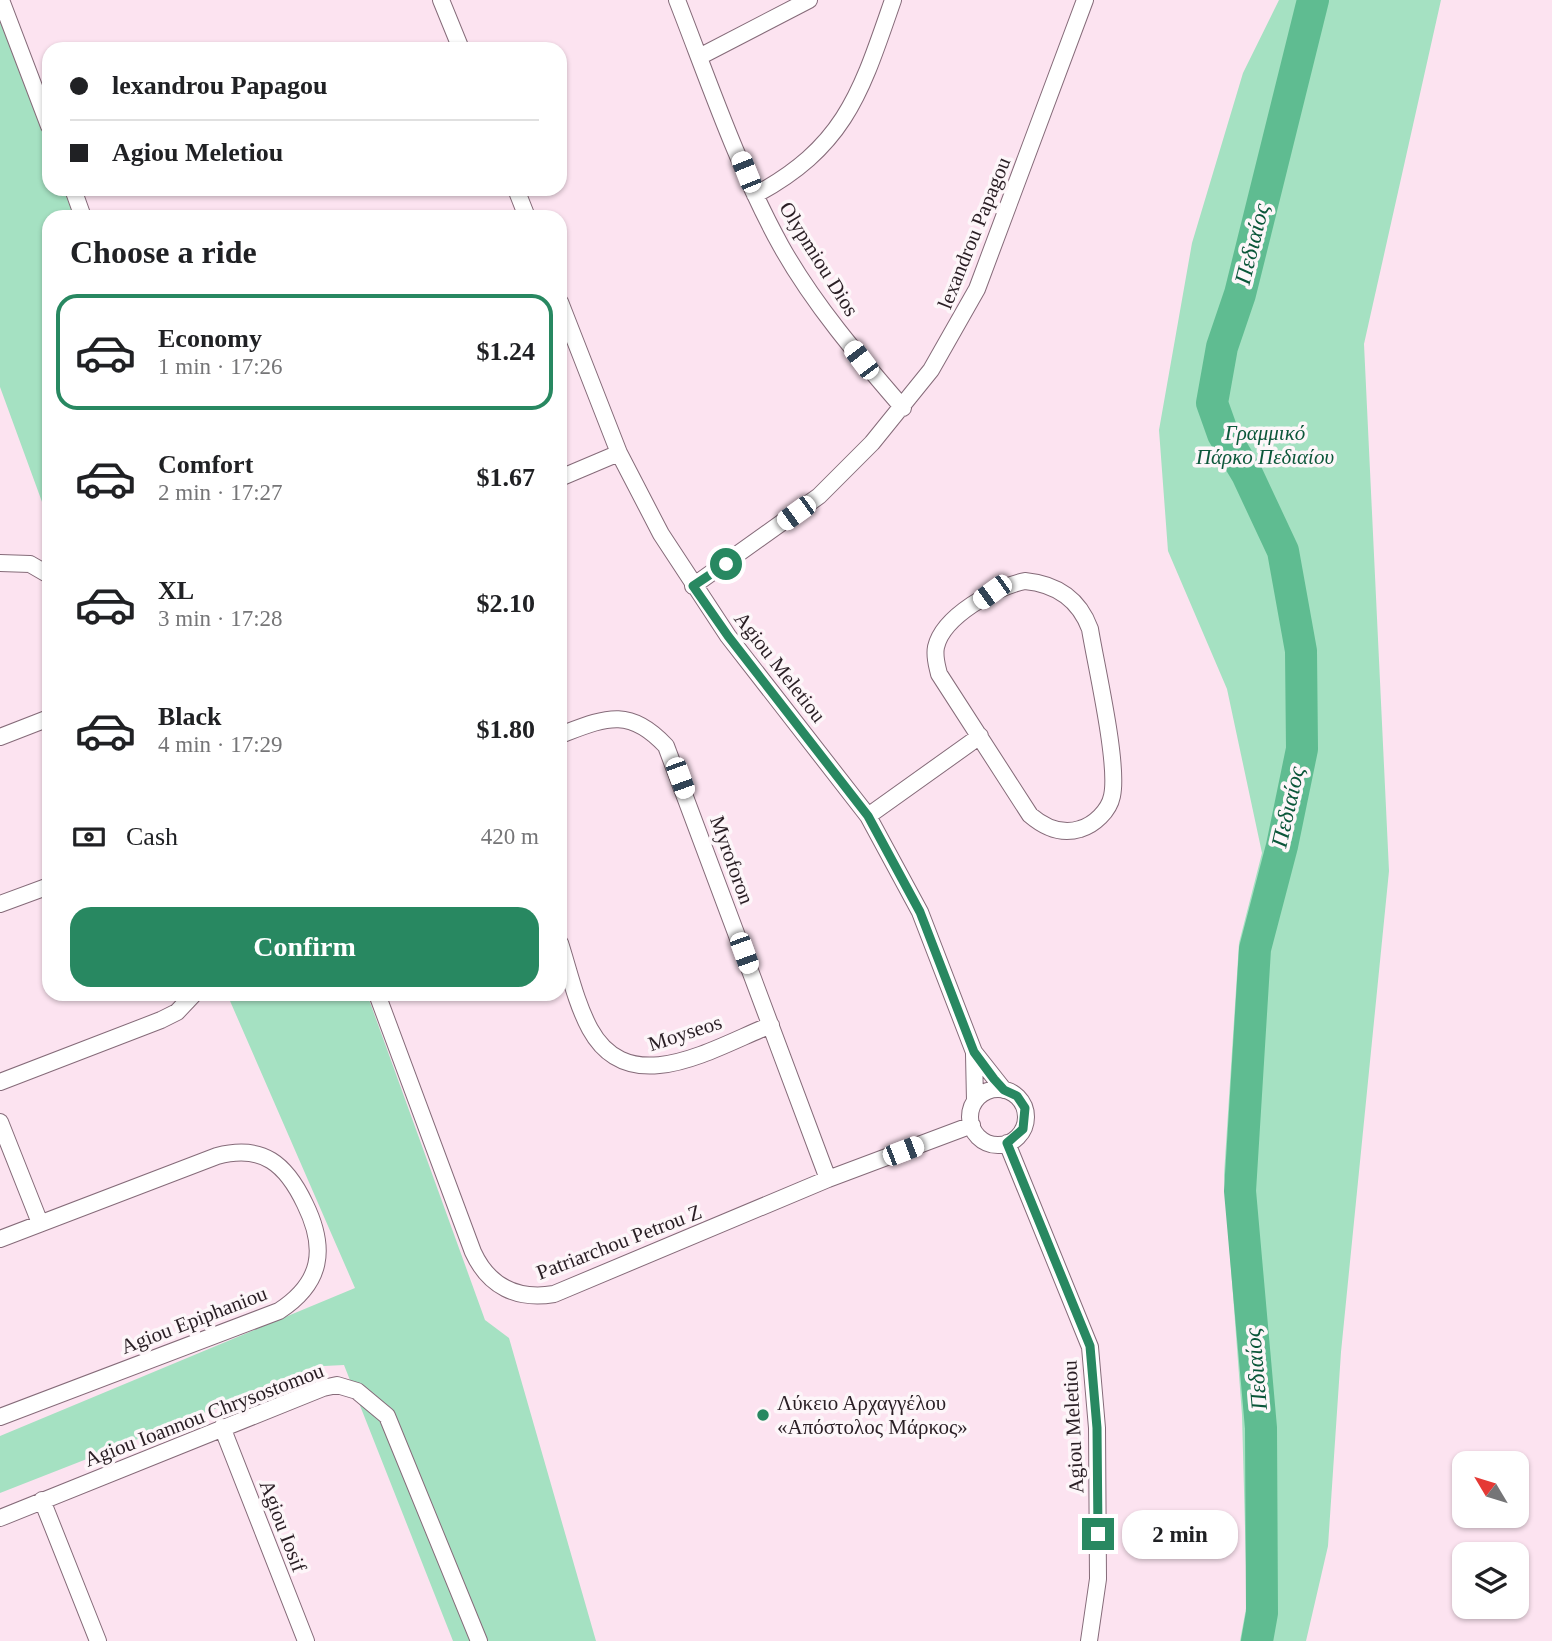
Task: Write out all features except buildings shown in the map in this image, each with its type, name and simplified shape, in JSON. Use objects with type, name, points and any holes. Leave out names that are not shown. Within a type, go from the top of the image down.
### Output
[{"type":"street","points":[[1,0],[42,108]]},
{"type":"street","points":[[442,0],[458,42]]},
{"type":"street","name":"Olypmiou Dios","points":[[677,0],[755,194],[782,247],[807,287],[861,360],[903,408]]},
{"type":"street","points":[[699,57],[809,0]]},
{"type":"street","points":[[755,194],[789,177],[834,135],[860,90],[893,0]]},
{"type":"street","name":"lexandrou Papagou","points":[[693,586],[819,496],[903,408],[931,370],[977,289],[1085,0]]},
{"type":"street","name":"Agiou Meletiou","points":[[567,320],[619,453],[661,534],[728,636],[868,816],[920,912],[974,1052],[1004,1090]]},
{"type":"street","points":[[567,475],[619,453]]},
{"type":"street","points":[[0,563],[30,564],[42,571]]},
{"type":"street","points":[[1025,581],[1051,585],[1077,605],[1090,629],[1113,781],[1108,805],[1101,816],[1081,829],[1061,831],[1045,826],[1025,808],[980,736],[939,674],[936,646],[943,631],[963,613],[1008,584],[1025,581]]},
{"type":"street","name":"Myroforon","points":[[567,732],[606,718],[620,717],[645,727],[666,746],[828,1179]]},
{"type":"street","points":[[0,737],[42,721]]},
{"type":"street","points":[[868,816],[980,736]]},
{"type":"street","points":[[0,904],[42,889]]},
{"type":"street","name":"Moyseos","points":[[567,963],[591,1031],[607,1051],[630,1065],[658,1067],[677,1062],[771,1025]]},
{"type":"street","points":[[0,1082],[161,1020],[177,1012],[187,1001]]},
{"type":"street","name":"Patriarchou Petrou Z","points":[[380,1001],[473,1252],[485,1272],[516,1295],[537,1297],[554,1294],[828,1179],[972,1125]]},
{"type":"street","name":"Agiou Meletiou","points":[[974,1052],[975,1101]]},
{"type":"street","points":[[1004,1090],[1017,1096],[1026,1115],[1023,1129],[1007,1143],[986,1142],[972,1125],[971,1113],[975,1101],[990,1091],[1004,1090]]},
{"type":"street","points":[[0,1122],[40,1223]]},
{"type":"street","name":"Agiou Meletiou","points":[[1007,1143],[1090,1346],[1097,1428],[1098,1579],[1089,1641]]},
{"type":"street","name":"Agiou Epiphaniou","points":[[0,1239],[217,1156],[254,1153],[274,1162],[295,1183],[319,1238],[318,1256],[311,1279],[303,1293],[279,1311],[0,1417]]},
{"type":"street","name":"Agiou Ioannou Chrysostomou","points":[[0,1518],[222,1427],[337,1385],[357,1391],[387,1416],[479,1641]]},
{"type":"street","name":"Agiou Iosif","points":[[222,1427],[306,1641]]},
{"type":"street","points":[[41,1500],[97,1641]]},
{"type":"green space","points":[[0,0],[42,101],[42,196],[78,196],[82,210],[42,210],[42,502],[0,387]]},
{"type":"green space","name":"Γραμμικό Πάρκο Πεδιαίου","points":[[1279,0],[1441,0],[1364,344],[1389,871],[1341,1352],[1328,1546],[1306,1641],[1240,1641],[1247,1603],[1242,1415],[1224,1175],[1239,943],[1262,853],[1227,689],[1168,551],[1159,430],[1192,243],[1243,73]]},
{"type":"green space","points":[[230,1001],[370,1001],[485,1320],[509,1338],[596,1641],[453,1641],[344,1365],[324,1366],[0,1493],[0,1436],[355,1288]]},
{"type":"waterway","name":"Πεδιαίος","points":[[1257,1641],[1262,1613],[1261,1428],[1240,1191],[1255,949],[1282,846],[1302,749],[1301,651],[1283,551],[1247,474],[1223,434],[1212,403],[1222,347],[1240,294],[1313,0]]},
{"type":"place","name":"Λύκειο Αρχαγγέλου «Απόστολος Μάρκος»","points":[[763,1415]]},
{"type":"route","points":[[726,564],[693,586],[728,636],[868,816],[920,912],[974,1052],[1004,1090],[1017,1096],[1025,1108],[1026,1122],[1023,1129],[1014,1140],[1007,1143],[1090,1346],[1091,1387],[1097,1428],[1098,1534]]}]
